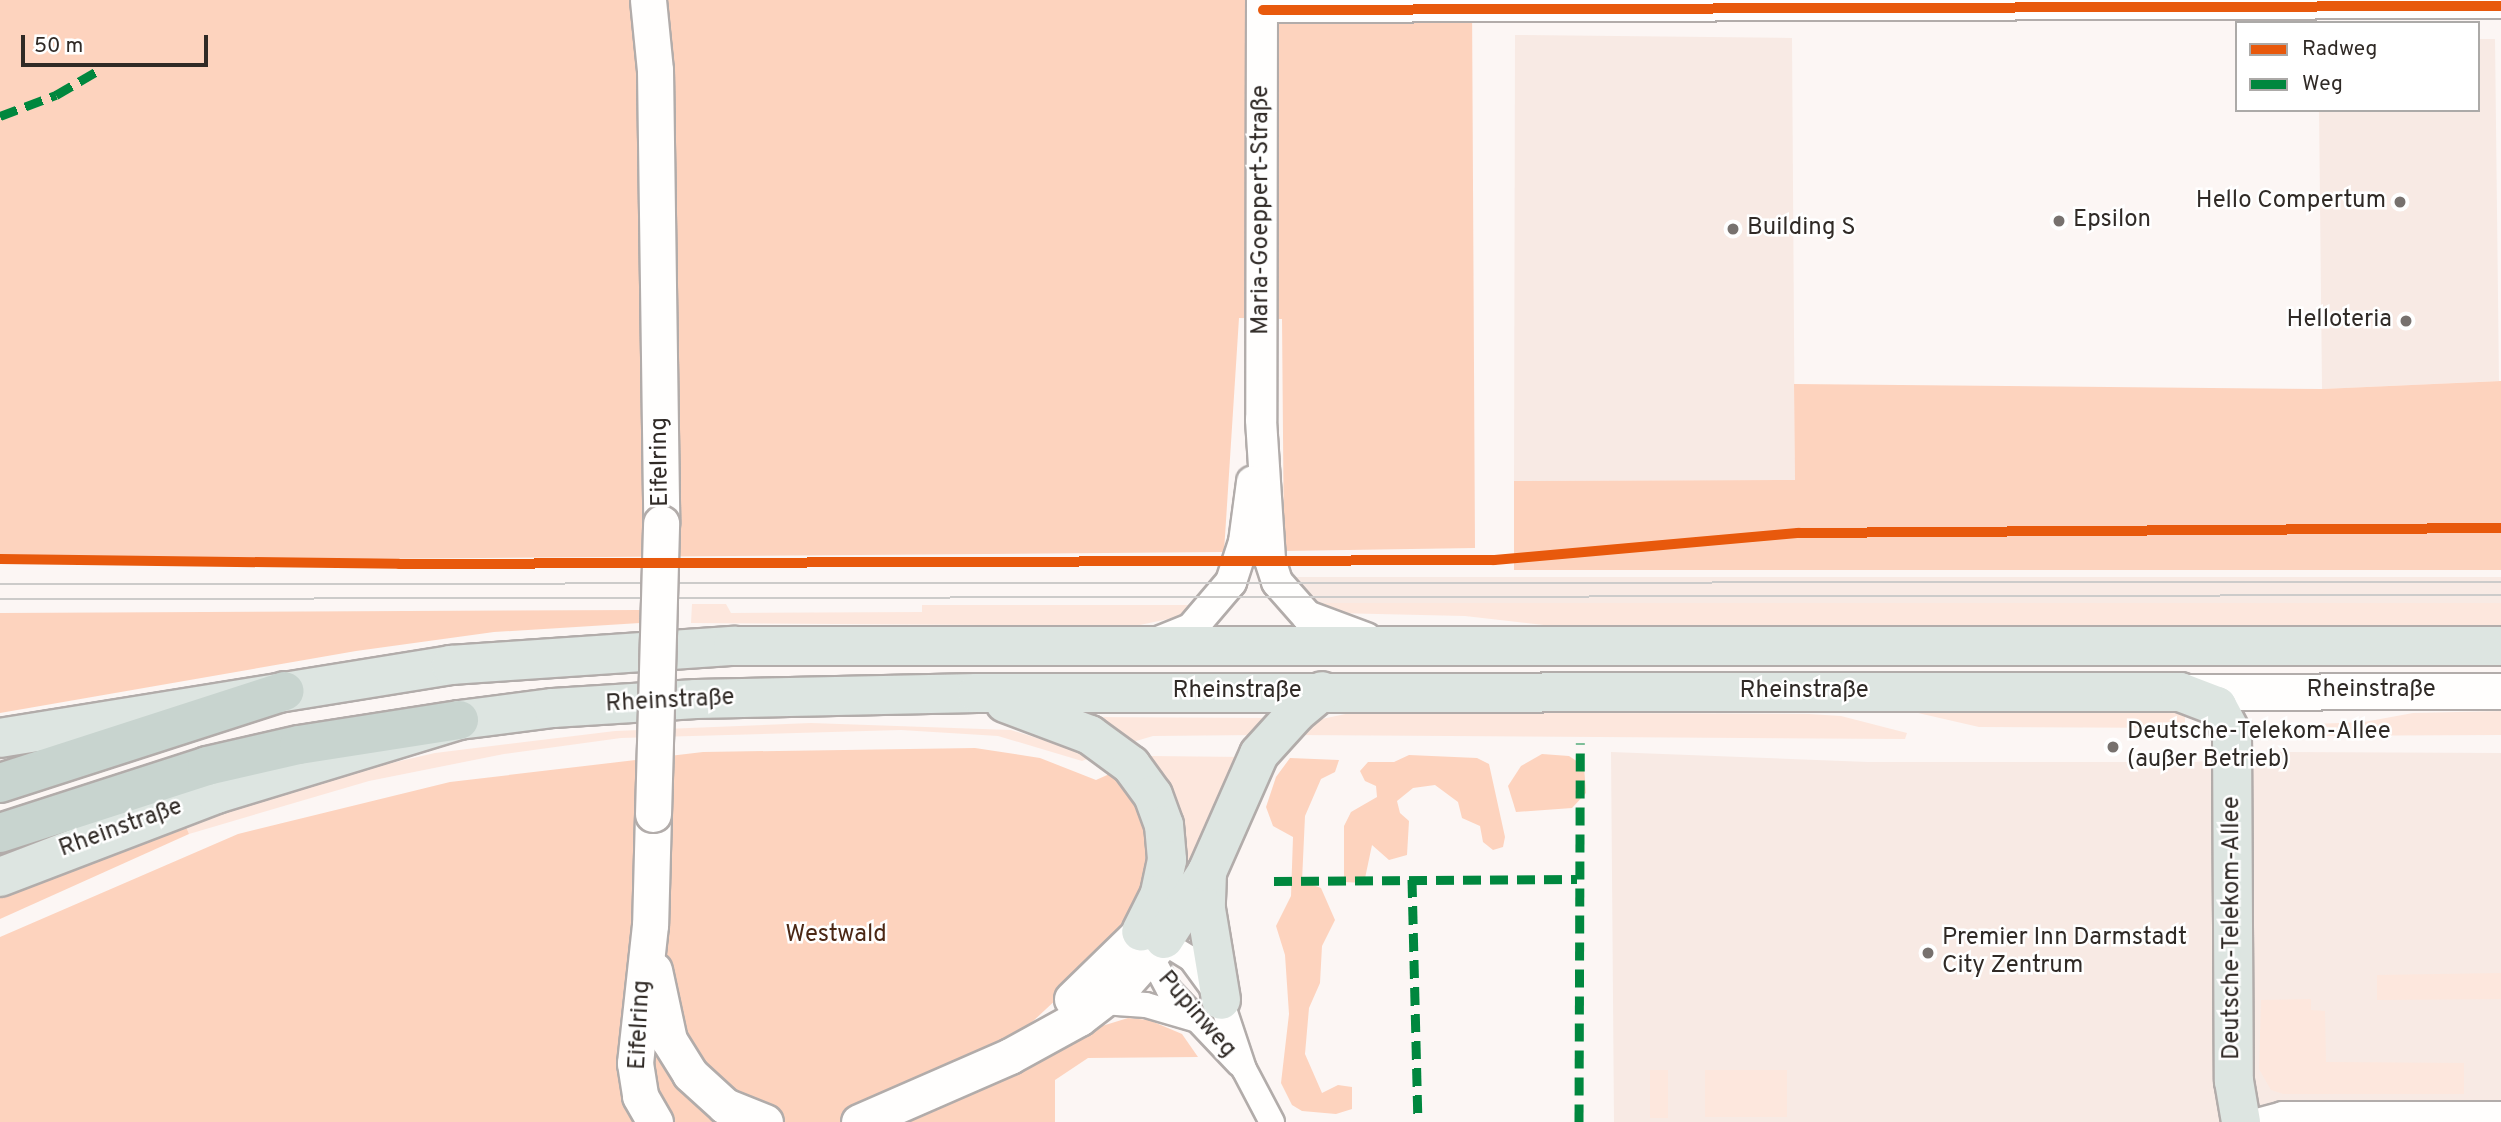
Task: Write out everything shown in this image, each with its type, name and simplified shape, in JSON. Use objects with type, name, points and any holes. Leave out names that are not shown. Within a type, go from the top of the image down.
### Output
[{"type":"highway","points":[[0,783],[285,691]]},
{"type":"highway","points":[[0,833],[207,766],[299,745],[460,720]]},
{"type":"main road","name":"Eifelring","points":[[648,0],[655,70],[661,523],[650,925],[635,1063],[640,1096],[654,1122]]},
{"type":"main road","name":"Rheinstraße","points":[[0,738],[451,665],[598,652],[733,646],[2501,646]]},
{"type":"main road","points":[[859,1122],[906,1105],[1010,1056],[1102,1003],[1207,873],[1259,754],[1322,691]]},
{"type":"main road","name":"Rheinstraße","points":[[0,877],[216,794],[460,720],[553,708],[696,699],[977,693],[2501,691]]},
{"type":"main road","name":"Deutsche-Telekom-Allee","points":[[2180,692],[2217,706],[2232,734],[2234,1081],[2241,1122]]},
{"type":"main road","points":[[977,693],[1090,735],[1119,755],[1144,780],[1160,812],[1167,860],[1151,943],[1010,1056]]},
{"type":"main road","points":[[1207,873],[1209,1010]]},
{"type":"main road","name":"Eifelring","points":[[650,925],[658,1000],[669,1040],[707,1095],[765,1122]]},
{"type":"street","points":[[1263,5],[2501,6]]},
{"type":"street","name":"Maria-Goeppert-Straße","points":[[1263,5],[1261,420],[1270,560],[1277,582],[1307,616],[1324,626],[1390,645]]},
{"type":"street","name":"Maria-Goeppert-Straße","points":[[1142,648],[1191,629],[1231,582],[1244,542],[1261,420]]},
{"type":"street","name":"Pupinweg","points":[[1151,943],[1191,959],[1209,1010]]},
{"type":"street","name":"Pupinweg","points":[[1151,943],[1209,1010],[1272,1122]]},
{"type":"street","points":[[1102,1003],[1209,1010]]},
{"type":"street","points":[[2253,1122],[2282,1114],[2501,1114]]},
{"type":"shaded area","points":[[1515,35],[1792,38],[1795,480],[1514,481]]},
{"type":"shaded area","points":[[2480,39],[2495,39],[2499,381],[2322,389],[2319,112],[2480,112]]},
{"type":"shaded area","points":[[1286,577],[2501,577],[2501,603],[1312,603]]},
{"type":"shaded area","points":[[1312,603],[2501,603],[2501,625],[1570,628],[1465,616],[1334,613]]},
{"type":"shaded area","points":[[692,604],[726,604],[731,613],[922,612],[922,605],[1198,605],[1178,617],[1135,626],[691,623]]},
{"type":"shaded area","points":[[2501,711],[2501,735],[2270,736],[2289,725],[2364,722],[2413,713]]},
{"type":"shaded area","points":[[1355,712],[1809,714],[1841,716],[1907,733],[1905,739],[1294,735],[1317,720]]},
{"type":"shaded area","points":[[2185,712],[2185,728],[1979,727],[1918,713]]},
{"type":"shaded area","points":[[1085,717],[1277,718],[1258,735],[1153,736],[1126,744]]},
{"type":"shaded area","points":[[811,723],[1011,730],[1095,756],[1082,761],[998,736],[901,730],[621,738],[504,754],[369,781],[189,834],[183,819],[286,787],[435,753],[615,731]]},
{"type":"shaded area","points":[[1611,752],[1868,762],[2196,762],[2270,752],[2501,753],[2501,1122],[1614,1122]]},
{"type":"shaded area","points":[[1151,756],[1244,757],[1186,892],[1144,759]]},
{"type":"shaded area","points":[[2501,973],[2501,999],[2377,1000],[2377,975]]},
{"type":"shaded area","points":[[2311,999],[2311,1010],[2325,1011],[2326,1062],[2464,1063],[2464,1094],[2283,1094],[2271,1090],[2259,1069],[2261,1000]]},
{"type":"shaded area","points":[[1650,1070],[1668,1070],[1668,1118],[1650,1118]]},
{"type":"shaded area","points":[[1705,1070],[1787,1070],[1787,1117],[1705,1117]]},
{"type":"green space","points":[[0,0],[1472,0],[1475,548],[1284,551],[1282,319],[1239,318],[1224,552],[0,562]]},
{"type":"green space","points":[[2501,381],[2501,570],[1514,570],[1514,481],[1795,480],[1794,384],[2322,389]]},
{"type":"green space","points":[[640,610],[640,623],[494,632],[356,651],[0,713],[0,613]]},
{"type":"green space","name":"Westwald","points":[[975,748],[1040,758],[1096,780],[1114,772],[1133,795],[1145,822],[1146,876],[1136,907],[1120,935],[1089,969],[1016,1037],[1019,1073],[1102,1026],[1128,1018],[1149,1020],[1182,1034],[1198,1057],[1088,1058],[1055,1080],[1055,1122],[0,1122],[0,937],[238,834],[450,782],[703,752]]},
{"type":"green space","points":[[1542,754],[1569,756],[1584,766],[1586,793],[1572,808],[1516,812],[1508,786],[1521,766]]},
{"type":"green space","points":[[1409,755],[1477,758],[1489,764],[1505,837],[1503,847],[1493,850],[1483,842],[1480,826],[1462,818],[1458,802],[1435,785],[1413,788],[1397,801],[1400,813],[1409,821],[1407,855],[1389,860],[1372,845],[1364,883],[1344,882],[1344,826],[1351,812],[1377,797],[1376,786],[1365,781],[1360,771],[1368,762],[1394,762]]},
{"type":"green space","points":[[1290,758],[1339,760],[1335,772],[1321,779],[1305,816],[1302,881],[1321,888],[1335,920],[1322,946],[1320,983],[1309,1008],[1305,1054],[1322,1093],[1338,1085],[1352,1087],[1352,1109],[1336,1114],[1302,1111],[1292,1105],[1281,1083],[1289,1014],[1285,955],[1276,926],[1291,896],[1293,837],[1273,826],[1266,807],[1276,777]]},
{"type":"green space","points":[[183,819],[189,834],[0,919],[0,892]]},
{"type":"tram line","points":[[0,584],[2501,582]]},
{"type":"tram line","points":[[0,599],[2501,595]]},
{"type":"marked path","points":[[0,116],[56,95],[97,71]]},
{"type":"marked path","points":[[1579,1122],[1580,743]]},
{"type":"marked path","points":[[1412,879],[1418,1122]]},
{"type":"marked path","points":[[1274,881],[1577,879]]},
{"type":"cycle path","points":[[1263,10],[2501,6]]},
{"type":"cycle path","points":[[0,559],[399,564],[1494,560],[1798,533],[2501,528]]},
{"type":"place","name":"Hello Compertum","points":[[2400,202]]},
{"type":"place","name":"Epsilon","points":[[2059,221]]},
{"type":"place","name":"Building S","points":[[1733,229]]},
{"type":"place","name":"Helloteria","points":[[2406,321]]},
{"type":"place","name":"Deutsche-Telekom-Allee (außer Betrieb)","points":[[2113,747]]},
{"type":"place","name":"Premier Inn Darmstadt City Zentrum","points":[[1928,953]]}]
